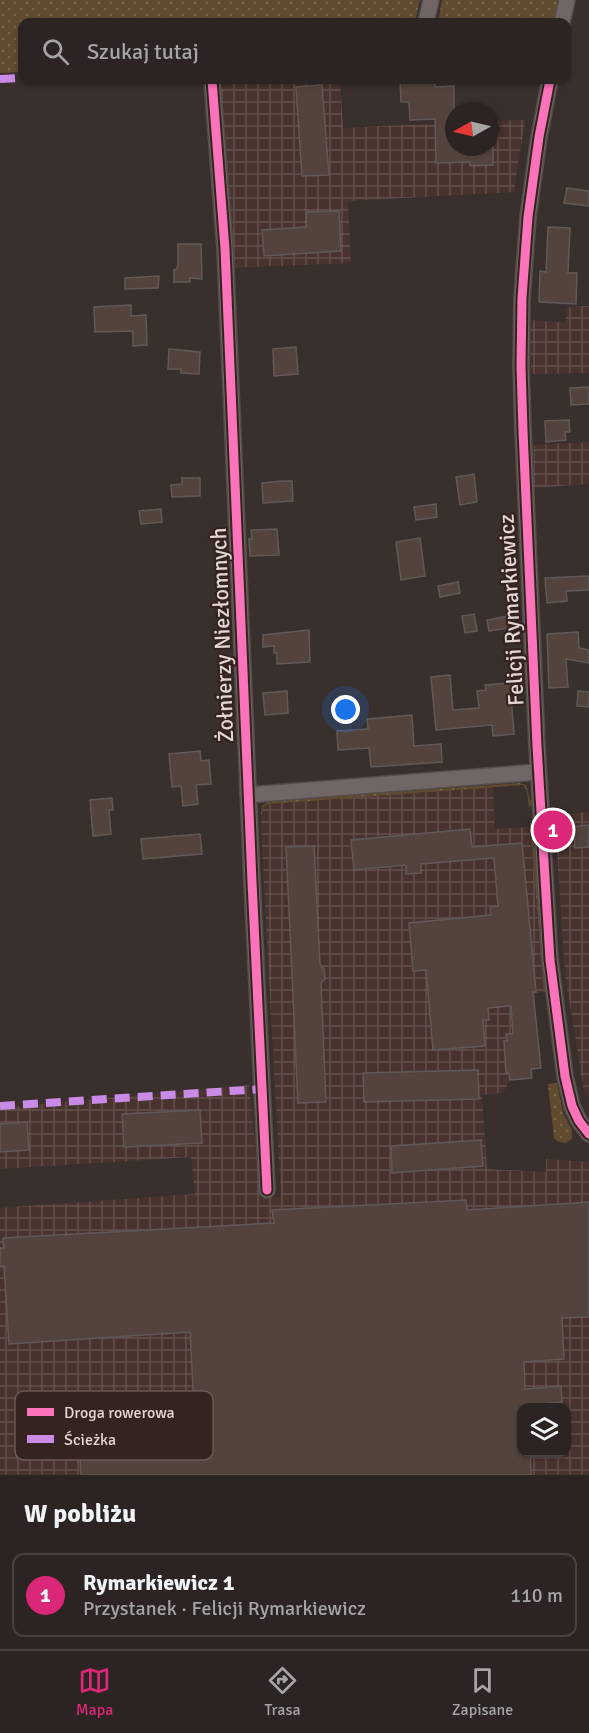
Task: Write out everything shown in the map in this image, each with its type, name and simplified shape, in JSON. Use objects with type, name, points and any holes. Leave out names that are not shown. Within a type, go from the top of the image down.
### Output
[{"type":"street","points":[[427,18],[431,0]]},
{"type":"street","points":[[563,18],[567,0]]},
{"type":"street","name":"Żołnierzy Niezłomnych","points":[[212,84],[225,261],[267,1190]]},
{"type":"street","name":"Felicji Rymarkiewicz","points":[[549,84],[528,216],[522,298],[521,366],[538,772],[553,995],[572,1106],[579,1121],[589,1134]]},
{"type":"street","points":[[248,795],[538,772]]},
{"type":"shaded area","points":[[0,0],[420,0],[416,18],[18,18],[18,72],[0,73]]},
{"type":"shaded area","points":[[442,0],[561,0],[556,18],[439,18]]},
{"type":"shaded area","points":[[226,84],[340,84],[343,128],[445,123],[445,156],[499,156],[499,121],[525,120],[514,192],[348,201],[351,263],[230,268],[219,92]]},
{"type":"shaded area","points":[[589,306],[589,373],[531,374],[530,320],[565,323],[567,307]]},
{"type":"shaded area","points":[[589,442],[589,484],[533,488],[534,445]]},
{"type":"shaded area","points":[[519,783],[526,785],[530,800],[534,800],[529,808],[527,791],[523,785],[269,804],[264,806],[261,817],[262,806],[269,801]]},
{"type":"shaded area","points":[[493,787],[495,829],[530,827],[544,992],[534,994],[541,1068],[531,1069],[532,1078],[510,1080],[503,1093],[482,1095],[487,1169],[546,1172],[546,1159],[589,1162],[589,1475],[0,1475],[0,1208],[195,1194],[191,1157],[0,1169],[0,1108],[249,1085],[261,1198],[281,1197],[261,817],[264,806],[269,804]]},
{"type":"shaded area","points":[[589,812],[589,1097],[584,1091],[565,975],[555,815]]},
{"type":"shaded area","points":[[530,822],[535,833],[547,991],[544,992]]},
{"type":"shaded area","points":[[557,1083],[563,1113],[572,1130],[572,1139],[565,1143],[554,1138],[548,1084]]},
{"type":"building","points":[[400,84],[454,86],[454,102],[445,102],[445,156],[493,156],[493,165],[470,166],[470,162],[436,163],[435,119],[410,120],[409,102],[401,102]]},
{"type":"building","points":[[322,85],[329,175],[302,176],[296,87]]},
{"type":"building","points":[[567,188],[589,191],[589,206],[564,203]]},
{"type":"building","points":[[339,211],[341,251],[264,256],[262,230],[306,227],[306,212]]},
{"type":"building","points":[[548,227],[570,228],[568,273],[577,273],[576,304],[539,302],[540,271],[546,272]]},
{"type":"building","points":[[178,244],[201,244],[202,279],[190,278],[190,282],[174,282],[174,270],[178,265]]},
{"type":"building","points":[[159,276],[158,288],[125,289],[125,278]]},
{"type":"building","points":[[131,305],[131,316],[146,315],[147,345],[133,346],[133,331],[95,332],[94,307]]},
{"type":"building","points":[[296,347],[298,374],[274,376],[273,349]]},
{"type":"building","points":[[169,349],[200,352],[199,374],[181,373],[181,369],[168,369]]},
{"type":"building","points":[[589,387],[589,404],[571,405],[570,388]]},
{"type":"building","points":[[569,420],[570,432],[565,432],[566,440],[546,442],[545,421]]},
{"type":"building","points":[[474,474],[477,502],[460,505],[456,477]]},
{"type":"building","points":[[182,478],[200,478],[200,496],[172,497],[171,485],[182,484]]},
{"type":"building","points":[[292,481],[293,501],[263,503],[262,483]]},
{"type":"building","points":[[436,504],[437,517],[416,520],[414,507]]},
{"type":"building","points":[[161,509],[162,522],[141,524],[139,511]]},
{"type":"building","points":[[277,529],[279,555],[250,556],[251,530]]},
{"type":"building","points":[[420,538],[425,576],[401,580],[396,542]]},
{"type":"building","points":[[589,576],[589,590],[566,591],[567,601],[547,603],[545,578]]},
{"type":"building","points":[[458,582],[460,593],[440,597],[438,586]]},
{"type":"building","points":[[474,614],[477,631],[465,633],[462,616]]},
{"type":"building","points":[[513,615],[515,627],[489,631],[487,620]]},
{"type":"building","points":[[309,630],[310,662],[277,664],[277,653],[274,653],[274,646],[263,647],[263,635]]},
{"type":"building","points":[[578,632],[579,648],[589,650],[589,663],[566,659],[568,687],[549,688],[547,634]]},
{"type":"building","points":[[450,675],[453,710],[479,708],[477,691],[486,690],[485,685],[510,683],[514,734],[493,736],[492,725],[436,730],[431,677]]},
{"type":"building","points":[[287,691],[288,713],[265,715],[263,693]]},
{"type":"building","points":[[578,691],[589,692],[589,707],[577,706]]},
{"type":"building","points":[[412,715],[414,746],[441,744],[442,762],[371,767],[369,748],[338,750],[337,731],[368,729],[367,719]]},
{"type":"building","points":[[200,751],[201,761],[209,760],[211,784],[196,785],[198,804],[183,806],[181,786],[172,787],[169,754]]},
{"type":"building","points":[[112,798],[113,810],[109,810],[111,834],[93,836],[90,800]]},
{"type":"building","points":[[589,825],[589,847],[575,848],[574,827]]},
{"type":"building","points":[[470,829],[472,847],[522,843],[541,1068],[531,1069],[532,1078],[510,1080],[509,1073],[506,1073],[504,1041],[507,1041],[506,1034],[513,1034],[511,1006],[488,1008],[489,1020],[483,1020],[485,1046],[433,1050],[426,970],[413,971],[409,923],[491,915],[490,907],[498,906],[494,858],[421,864],[421,873],[406,874],[406,865],[354,870],[351,840]]},
{"type":"building","points":[[200,834],[202,854],[143,859],[141,839]]},
{"type":"building","points":[[314,846],[320,964],[324,969],[325,979],[321,983],[326,1102],[298,1103],[286,847]]},
{"type":"building","points":[[478,1070],[479,1099],[364,1102],[363,1073]]},
{"type":"building","points":[[200,1110],[202,1143],[124,1147],[122,1114]]},
{"type":"building","points":[[27,1122],[29,1150],[0,1152],[0,1124]]},
{"type":"building","points":[[481,1140],[483,1166],[392,1173],[391,1146]]},
{"type":"building","points":[[466,1200],[467,1210],[589,1202],[589,1317],[562,1318],[564,1359],[524,1362],[525,1389],[561,1386],[562,1402],[517,1403],[517,1457],[530,1457],[531,1475],[81,1475],[80,1460],[213,1460],[213,1391],[193,1391],[190,1332],[9,1344],[4,1266],[0,1267],[0,1248],[4,1248],[3,1238],[274,1223],[272,1210]]},
{"type":"marked path","points":[[0,79],[18,78]]},
{"type":"marked path","points":[[0,1106],[262,1089]]},
{"type":"cycle path","points":[[212,84],[225,249],[267,1190]]},
{"type":"cycle path","points":[[549,84],[528,217],[522,298],[523,431],[537,746],[550,960],[565,1076],[572,1106],[579,1121],[589,1134]]},
{"type":"place","name":"Rymarkiewicz 1","points":[[553,830]]}]
